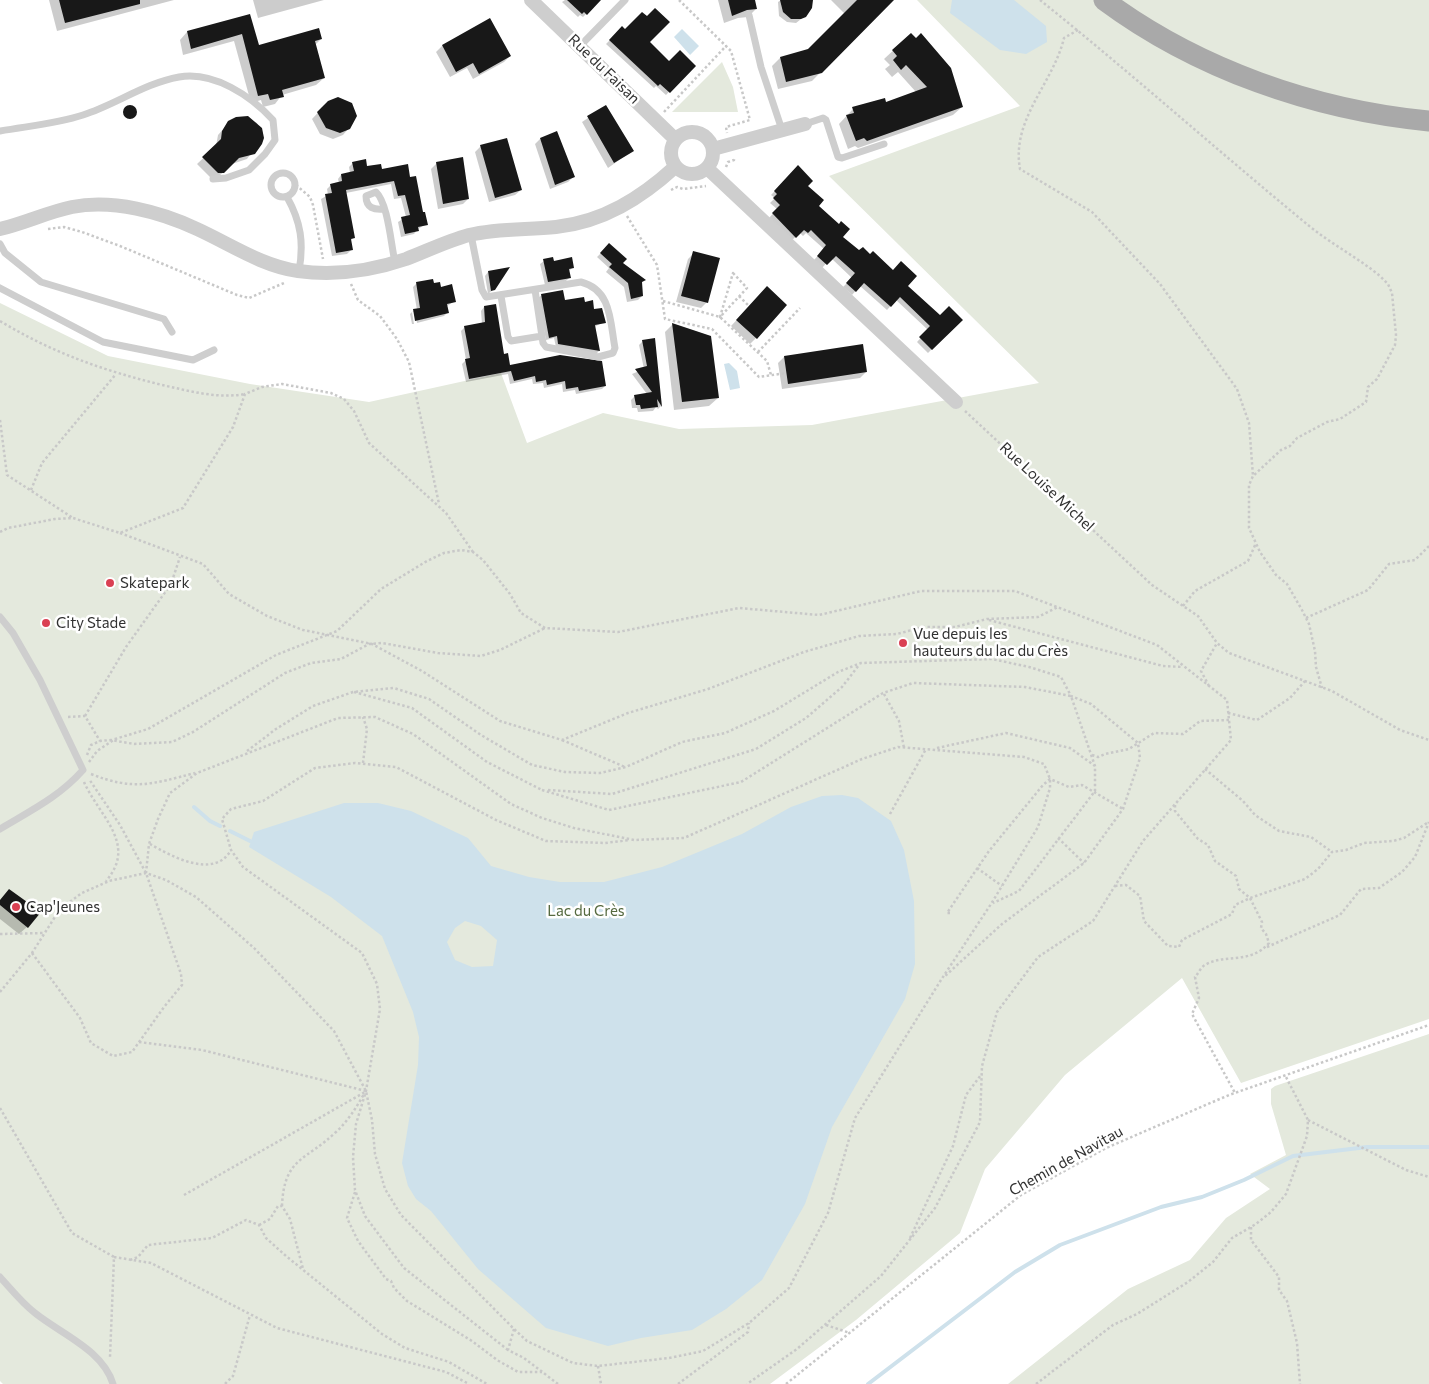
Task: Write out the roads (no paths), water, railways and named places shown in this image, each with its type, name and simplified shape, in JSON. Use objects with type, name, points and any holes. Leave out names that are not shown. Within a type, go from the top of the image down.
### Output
[{"type":"main road","points":[[1104,0],[1146,28],[1198,55],[1285,92],[1363,112],[1429,121]]},
{"type":"street","name":"Rue du Faisan","points":[[531,0],[656,119],[675,140]]},
{"type":"street","points":[[713,149],[805,124]]},
{"type":"street","points":[[687,132],[700,134],[710,143],[713,149],[711,162],[707,168],[694,175],[687,174],[675,167],[670,153],[675,140],[687,132]]},
{"type":"street","points":[[0,229],[26,223],[73,207],[123,206],[194,228],[295,277],[350,272],[395,262],[471,235],[494,230],[557,227],[626,214],[675,167]]},
{"type":"street","points":[[707,168],[956,402]]},
{"type":"lane","points":[[580,46],[625,0]]},
{"type":"lane","points":[[749,15],[761,67],[782,130]]},
{"type":"lane","points":[[0,130],[60,121],[83,115],[180,77],[207,79],[233,89],[259,105],[273,120],[275,140],[250,170],[226,178],[213,179]]},
{"type":"lane","points":[[805,124],[823,118],[826,120],[838,157],[842,158],[884,144]]},
{"type":"lane","points":[[287,173],[293,177],[296,185],[293,192],[287,197],[279,196],[273,191],[273,179],[279,174],[287,173]]},
{"type":"lane","points":[[287,197],[298,218],[301,234],[302,253],[295,277]]},
{"type":"lane","points":[[384,209],[395,262]]},
{"type":"lane","points":[[471,235],[482,290],[486,297],[581,282],[591,284],[602,294],[615,348],[613,353],[598,357],[546,347],[542,336],[535,290]]},
{"type":"lane","points":[[0,244],[5,253],[41,282],[164,319],[172,332]]},
{"type":"lane","points":[[0,288],[103,342],[193,360],[214,350]]},
{"type":"lane","points":[[501,296],[508,337],[511,341],[542,336]]},
{"type":"lane","points":[[0,617],[18,640],[40,680],[56,717],[83,769],[69,787],[53,799],[0,829]]},
{"type":"lane","points":[[0,1277],[34,1312],[94,1355],[108,1368],[113,1384]]},
{"type":"water","points":[[952,0],[1014,0],[1046,26],[1047,42],[1026,54],[1000,50],[950,13]]},
{"type":"water","points":[[682,29],[699,46],[690,55],[674,37]]},
{"type":"water","points":[[729,363],[737,371],[740,388],[730,390],[724,364]]},
{"type":"water","name":"Lac du Crès","points":[[842,795],[858,798],[891,821],[904,850],[914,901],[915,964],[905,999],[832,1127],[805,1204],[762,1280],[726,1309],[692,1330],[641,1338],[608,1346],[546,1328],[478,1269],[431,1211],[416,1199],[408,1186],[402,1163],[418,1065],[419,1037],[413,1012],[382,936],[331,897],[249,847],[254,832],[344,803],[378,803],[411,811],[468,838],[491,866],[529,877],[560,882],[604,882],[662,867],[742,834],[791,807],[822,796]],"holes":[[[465,921],[481,926],[497,940],[493,966],[472,967],[455,960],[447,942],[455,928]]]},
{"type":"waterway","points":[[194,807],[210,821],[220,826]]},
{"type":"waterway","points":[[230,831],[250,841]]},
{"type":"waterway","points":[[868,1384],[1015,1272],[1060,1245],[1161,1207],[1202,1197],[1244,1180],[1293,1156],[1367,1147],[1429,1147]]},
{"type":"place","name":"Skatepark","points":[[110,583]]},
{"type":"place","name":"City Stade","points":[[46,623]]},
{"type":"place","name":"Vue depuis les hauteurs du lac du Crès","points":[[903,643]]},
{"type":"place","name":"Cap'Jeunes","points":[[16,907]]}]
